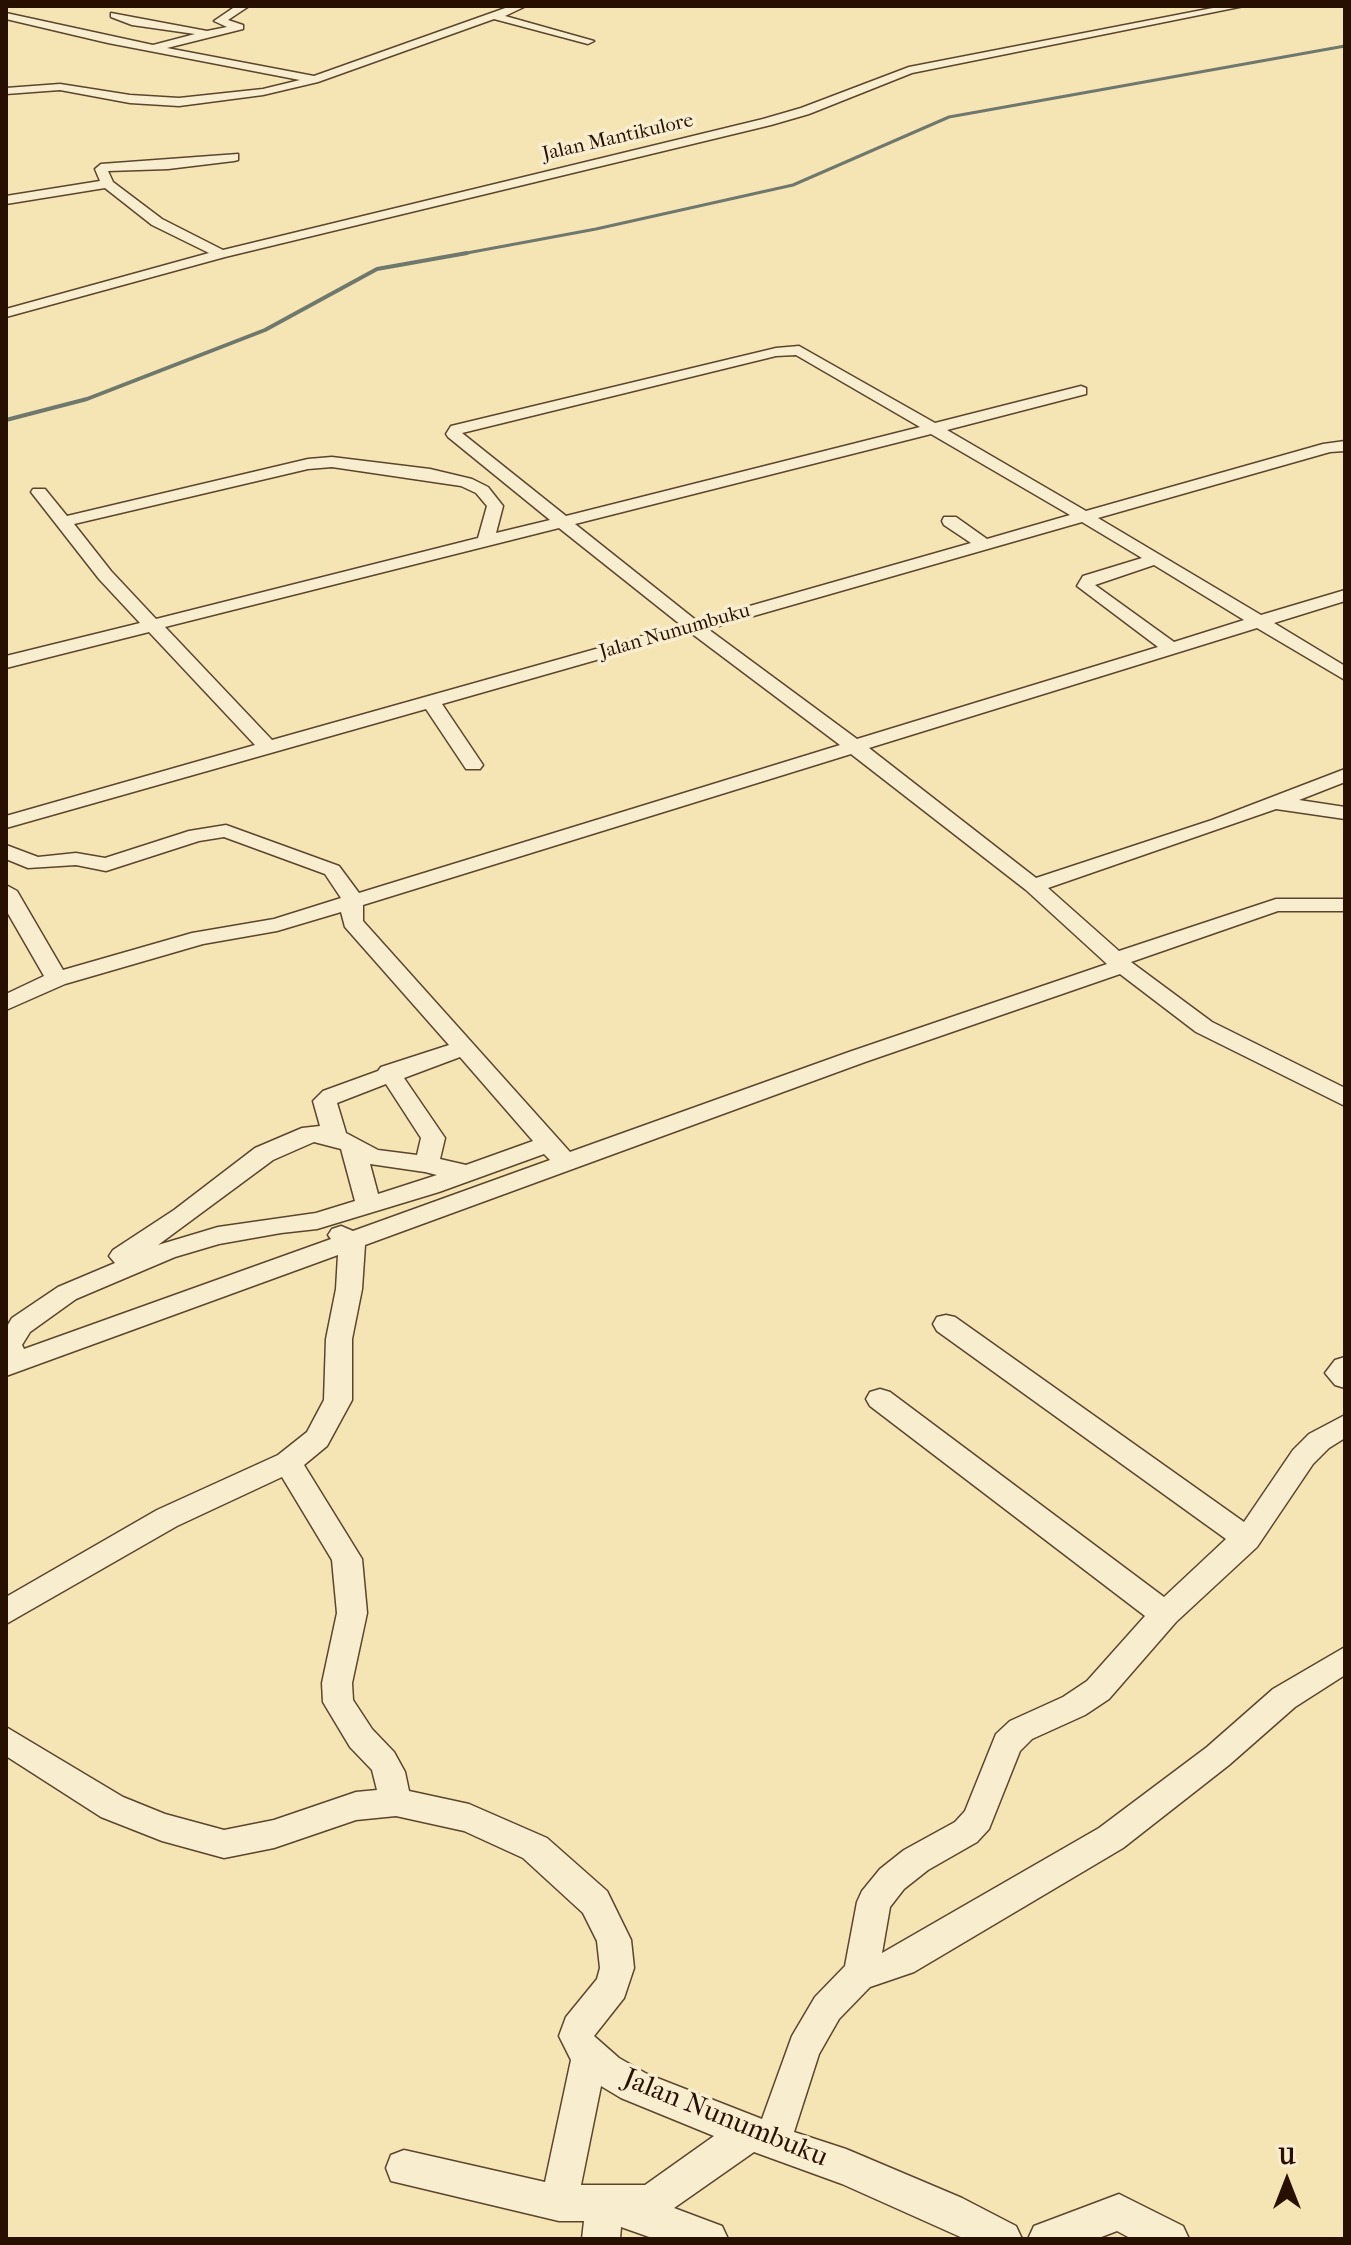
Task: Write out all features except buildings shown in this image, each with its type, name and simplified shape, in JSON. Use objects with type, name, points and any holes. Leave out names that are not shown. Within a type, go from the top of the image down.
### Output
[{"type":"street","points":[[155,47],[239,27],[219,21],[244,6]]},
{"type":"street","name":"Jalan Mantikulore","points":[[6,313],[221,254],[767,122],[805,111],[909,70],[1239,6]]},
{"type":"street","points":[[103,19],[134,7]]},
{"type":"street","points":[[6,91],[60,87],[130,99],[179,102],[252,94],[314,80],[453,30],[493,11],[515,8]]},
{"type":"street","points":[[493,11],[588,41]]},
{"type":"street","points":[[115,15],[136,23],[208,33]]},
{"type":"street","points":[[6,16],[314,80]]},
{"type":"street","points":[[65,30],[90,22]]},
{"type":"street","points":[[428,25],[453,30]]},
{"type":"street","points":[[221,254],[157,222],[108,184],[101,169],[234,157]]},
{"type":"street","points":[[6,200],[108,184]]},
{"type":"street","points":[[1345,674],[807,353],[789,350],[453,431],[694,627],[1033,886],[1119,963],[1204,1027],[1345,1098]]},
{"type":"street","points":[[6,662],[1081,391]]},
{"type":"street","name":"Jalan Nunumbuku","points":[[6,822],[1329,447],[1345,446]]},
{"type":"street","points":[[1323,451],[1345,455]]},
{"type":"street","points":[[62,522],[308,464],[332,462],[430,474],[466,482],[482,490],[495,506],[486,541]]},
{"type":"street","points":[[39,492],[105,575],[267,746]]},
{"type":"street","points":[[950,521],[987,546]]},
{"type":"street","points":[[1155,559],[1096,577],[1089,580],[1086,586],[1172,649]]},
{"type":"street","points":[[6,1003],[57,979],[200,938],[277,925],[1345,595]]},
{"type":"street","points":[[430,700],[473,765]]},
{"type":"street","points":[[1033,886],[1345,775]]},
{"type":"street","points":[[1275,802],[1343,814]]},
{"type":"street","points":[[6,851],[35,864],[76,859],[106,865],[196,835],[226,831],[332,870],[353,900],[353,922],[566,1163]]},
{"type":"street","points":[[6,891],[57,979]]},
{"type":"street","points":[[467,1173],[372,1157],[344,1141],[311,1134],[264,1154],[183,1216],[14,1332],[9,1345],[11,1364],[1276,905],[1345,905]]},
{"type":"street","points":[[368,1204],[325,1101],[389,1072],[466,1047]]},
{"type":"street","points":[[389,1072],[433,1138],[432,1150],[425,1164]]},
{"type":"street","points":[[67,1293],[166,1251],[218,1236],[317,1221],[551,1143]]},
{"type":"street","points":[[317,1221],[352,1242]]},
{"type":"street","points":[[6,1612],[167,1518],[288,1462],[317,1439],[338,1400],[339,1339],[349,1289],[352,1242]]},
{"type":"street","points":[[946,1324],[1247,1539]]},
{"type":"street","points":[[1345,1367],[1339,1373],[1345,1378]]},
{"type":"street","points":[[880,1399],[1165,1614]]},
{"type":"street","points":[[404,2168],[559,2203],[651,2203],[718,2154],[762,2137],[804,2048],[827,2008],[861,1973],[874,1902],[892,1879],[916,1860],[966,1832],[978,1819],[1007,1743],[1021,1730],[1090,1696],[1165,1614],[1247,1539],[1280,1497],[1303,1457],[1319,1441],[1345,1425]]},
{"type":"street","points":[[288,1462],[347,1559],[352,1613],[338,1675],[338,1702],[361,1738],[383,1761],[396,1802]]},
{"type":"street","points":[[861,1973],[880,1970],[902,1961],[1111,1838],[1218,1756],[1284,1698],[1345,1659]]},
{"type":"street","points":[[6,1740],[112,1807],[162,1827],[224,1844],[274,1834],[356,1806],[396,1802],[469,1818],[535,1848],[595,1902],[614,1940],[617,1968],[612,1987],[578,2029],[578,2044],[589,2056],[559,2203]]},
{"type":"street","name":"Jalan Nunumbuku","points":[[589,2056],[634,2086],[861,2173],[949,2211],[1003,2239]]},
{"type":"street","points":[[601,2239],[604,2203]]},
{"type":"street","points":[[604,2203],[709,2239]]},
{"type":"street","points":[[1047,2239],[1119,2212],[1170,2239]]},
{"type":"waterway","points":[[462,254],[596,229],[793,185],[949,117],[1345,46]]},
{"type":"waterway","points":[[462,254],[467,253]]},
{"type":"waterway","points":[[6,420],[87,399],[265,330],[377,269],[462,254]]},
{"type":"waterway","points":[[456,255],[462,254]]}]
